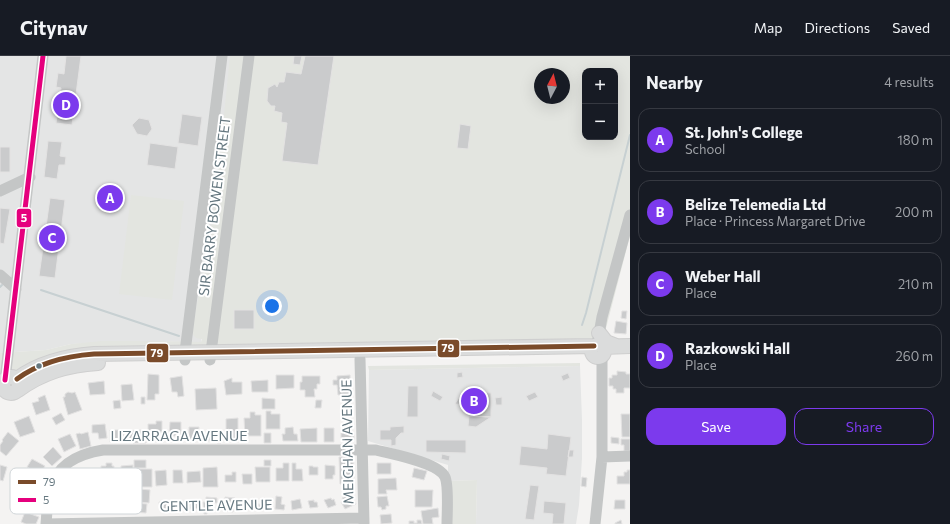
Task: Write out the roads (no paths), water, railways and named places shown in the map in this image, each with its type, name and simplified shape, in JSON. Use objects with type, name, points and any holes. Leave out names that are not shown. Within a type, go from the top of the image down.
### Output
[{"type":"main road","points":[[210,356],[360,359],[600,349],[630,346]]},
{"type":"main road","points":[[0,402],[10,384],[32,380],[62,368],[78,365],[185,356],[600,349],[630,356]]},
{"type":"street","points":[[10,384],[8,360],[43,56]]},
{"type":"street","points":[[185,356],[222,56]]},
{"type":"street","name":"SIR BARRY BOWEN STREET","points":[[210,356],[249,56]]},
{"type":"street","points":[[0,191],[30,177]]},
{"type":"street","points":[[595,524],[595,457],[600,349],[627,236],[630,215]]},
{"type":"street","points":[[0,275],[16,289]]},
{"type":"street","points":[[587,524],[602,457],[600,349]]},
{"type":"street","name":"MEIGHAN AVENUE","points":[[360,359],[361,450],[364,521]]},
{"type":"street","name":"LIZARRAGA AVENUE","points":[[62,468],[77,456],[103,450],[376,450],[418,460],[438,469],[445,477],[447,524]]},
{"type":"street","points":[[602,457],[630,456]]},
{"type":"street","name":"LIZARRAGA AVENUE","points":[[46,524],[47,514]]},
{"type":"street","name":"GENTLE AVENUE","points":[[46,524],[364,521]]},
{"type":"waterway","points":[[582,325],[630,135]]},
{"type":"waterway","points":[[41,290],[179,336]]},
{"type":"place","name":"Razkowski Hall","points":[[66,105]]},
{"type":"place","name":"St. John's College","points":[[110,198]]},
{"type":"place","name":"Weber Hall","points":[[52,238]]},
{"type":"place","name":"Belize Telemedia Ltd","points":[[474,401]]}]
